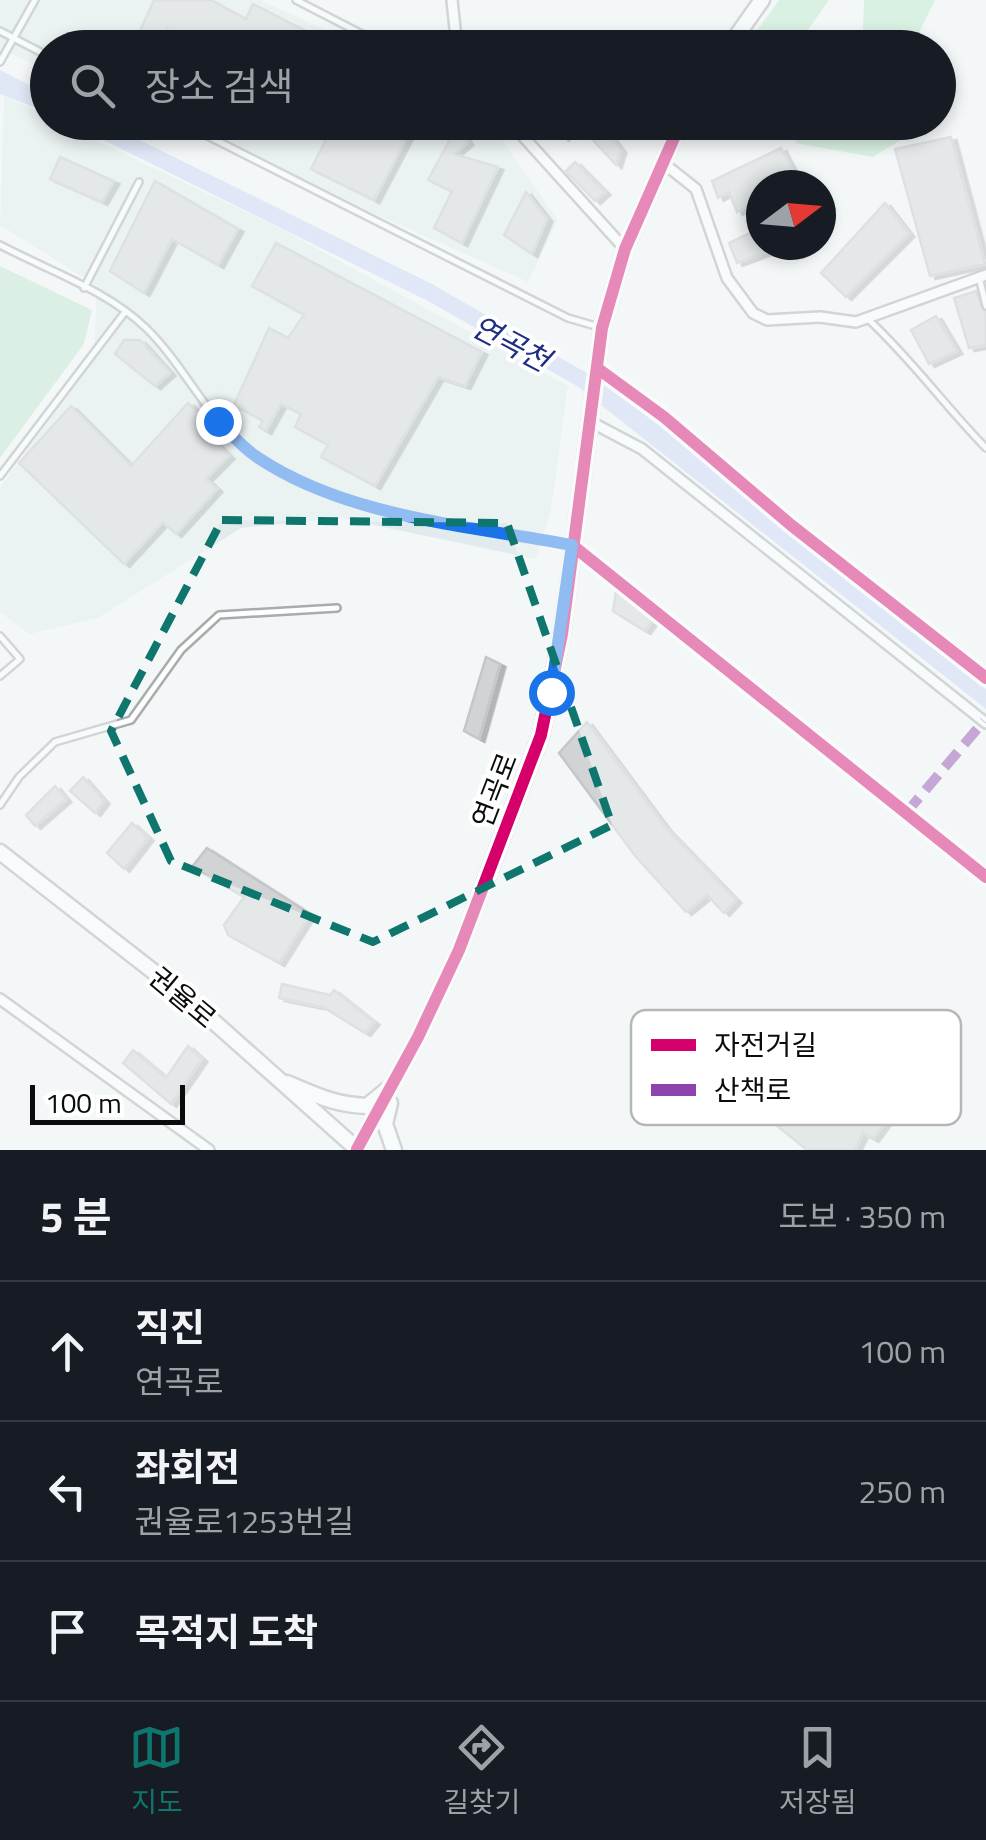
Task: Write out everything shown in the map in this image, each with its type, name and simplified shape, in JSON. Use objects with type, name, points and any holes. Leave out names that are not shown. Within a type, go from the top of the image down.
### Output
[{"type":"street","points":[[452,0],[455,30]]},
{"type":"street","points":[[741,30],[762,0]]},
{"type":"street","points":[[526,140],[625,249]]},
{"type":"street","points":[[672,140],[625,249],[602,328],[597,368],[664,417],[791,525],[986,678]]},
{"type":"street","points":[[662,162],[696,189],[727,278],[753,313],[767,320],[820,317],[856,322],[982,276]]},
{"type":"street","name":"연곡로","points":[[357,1150],[394,1084],[458,950],[541,735],[562,634],[597,368]]},
{"type":"street","points":[[589,421],[616,432],[658,460],[986,723]]},
{"type":"street","points":[[572,545],[986,877]]},
{"type":"street","name":"권율로","points":[[0,852],[186,997],[357,1150]]},
{"type":"street","points":[[0,999],[209,1150]]},
{"type":"street","points":[[273,1078],[332,1104],[346,1106],[367,1106],[394,1084]]},
{"type":"street","points":[[394,1084],[385,1124],[394,1150]]},
{"type":"lane","points":[[1,59],[35,0]]},
{"type":"lane","points":[[296,0],[354,30]]},
{"type":"lane","points":[[0,31],[30,47]]},
{"type":"lane","points":[[216,140],[568,318],[602,328]]},
{"type":"lane","points":[[84,288],[139,182]]},
{"type":"lane","points":[[0,244],[84,288],[146,328],[218,421],[242,444],[306,484],[402,513],[572,545]]},
{"type":"lane","points":[[982,276],[986,306]]},
{"type":"lane","points":[[0,476],[125,312]]},
{"type":"lane","points":[[866,318],[918,366],[948,408],[986,448]]},
{"type":"lane","points":[[0,805],[19,778],[55,742],[130,720],[181,650],[219,615],[337,608]]},
{"type":"lane","points":[[0,636],[20,659],[0,676]]},
{"type":"highlighted area","points":[[222,520],[507,523],[612,825],[373,942],[171,861],[111,731]]},
{"type":"shaded area","points":[[0,0],[260,0],[326,30],[30,30],[30,62],[0,49]]},
{"type":"shaded area","points":[[4,95],[30,108],[30,140],[95,140],[281,229],[568,386],[551,510],[536,559],[340,518],[241,528],[98,618],[29,634],[0,612],[0,487],[94,359],[97,286],[0,225]]},
{"type":"shaded area","points":[[208,140],[502,140],[558,220],[528,282]]},
{"type":"green space","points":[[779,0],[829,0],[808,30],[757,30]]},
{"type":"green space","points":[[864,0],[935,0],[920,30],[863,30]]},
{"type":"green space","points":[[796,140],[901,140],[873,157],[795,143]]},
{"type":"green space","points":[[0,266],[92,310],[84,344],[0,458]]},
{"type":"water","points":[[0,70],[30,85],[30,105],[0,94]]},
{"type":"water","name":"연곡천","points":[[103,140],[140,140],[432,284],[613,388],[986,689],[986,709],[577,386],[428,301]]},
{"type":"building","points":[[154,0],[211,0],[246,19],[253,4],[304,30],[167,29],[140,30]]},
{"type":"building","points":[[326,140],[406,140],[374,200],[311,169]]},
{"type":"building","points":[[593,140],[613,140],[621,150],[616,165]]},
{"type":"building","points":[[952,140],[985,264],[930,276],[895,149]]},
{"type":"building","points":[[449,141],[468,142],[454,154],[498,167],[462,243],[434,228],[452,191],[428,180]]},
{"type":"building","points":[[781,148],[792,170],[746,170],[746,208],[737,212],[729,192],[718,198],[712,181]]},
{"type":"building","points":[[60,157],[114,181],[102,202],[50,179]]},
{"type":"building","points":[[575,162],[605,192],[595,201],[566,171]]},
{"type":"building","points":[[155,181],[238,229],[218,265],[172,239],[144,293],[110,271]]},
{"type":"building","points":[[526,192],[547,219],[532,254],[504,235]]},
{"type":"building","points":[[885,203],[909,234],[846,297],[821,273]]},
{"type":"building","points":[[746,235],[746,260],[737,263],[729,243]]},
{"type":"building","points":[[276,243],[482,352],[465,386],[438,377],[375,486],[321,457],[328,445],[295,427],[301,414],[281,404],[266,431],[259,427],[263,421],[234,405],[269,328],[288,338],[304,315],[252,286]]},
{"type":"building","points":[[976,291],[986,315],[986,345],[969,348],[954,298]]},
{"type":"building","points":[[936,316],[957,351],[929,364],[911,330]]},
{"type":"building","points":[[124,340],[140,340],[170,373],[155,386],[115,354]]},
{"type":"building","points":[[188,403],[212,427],[206,433],[229,456],[206,479],[217,489],[176,534],[163,522],[124,564],[19,463],[71,406],[131,466]]},
{"type":"building","points":[[616,591],[653,620],[645,631],[613,611]]},
{"type":"building","points":[[486,657],[500,664],[479,739],[464,731]]},
{"type":"building","points":[[587,722],[666,828],[736,900],[724,913],[707,895],[686,912],[636,857],[559,753]]},
{"type":"building","points":[[83,777],[104,801],[95,813],[70,791]]},
{"type":"building","points":[[55,786],[66,799],[35,826],[26,815]]},
{"type":"building","points":[[132,823],[148,838],[124,869],[107,853]]},
{"type":"building","points":[[207,848],[310,914],[279,963],[228,935],[224,925],[244,897],[192,867]]},
{"type":"building","points":[[282,984],[330,995],[334,990],[374,1022],[365,1033],[323,1007],[279,998]]},
{"type":"building","points":[[188,1046],[202,1059],[171,1104],[123,1063],[133,1050],[166,1078]]},
{"type":"building","points":[[776,1125],[883,1125],[873,1139],[863,1133],[855,1150],[807,1150]]},
{"type":"marked path","points":[[906,813],[984,721]]},
{"type":"cycle path","points":[[357,1149],[418,1037],[459,950],[541,735],[562,634],[602,328],[625,249],[673,140]]},
{"type":"cycle path","points":[[597,368],[664,417],[791,525],[986,678]]},
{"type":"cycle path","points":[[572,545],[986,877]]},
{"type":"route","points":[[218,421],[255,456],[306,484],[402,513],[572,545],[551,692]]}]
